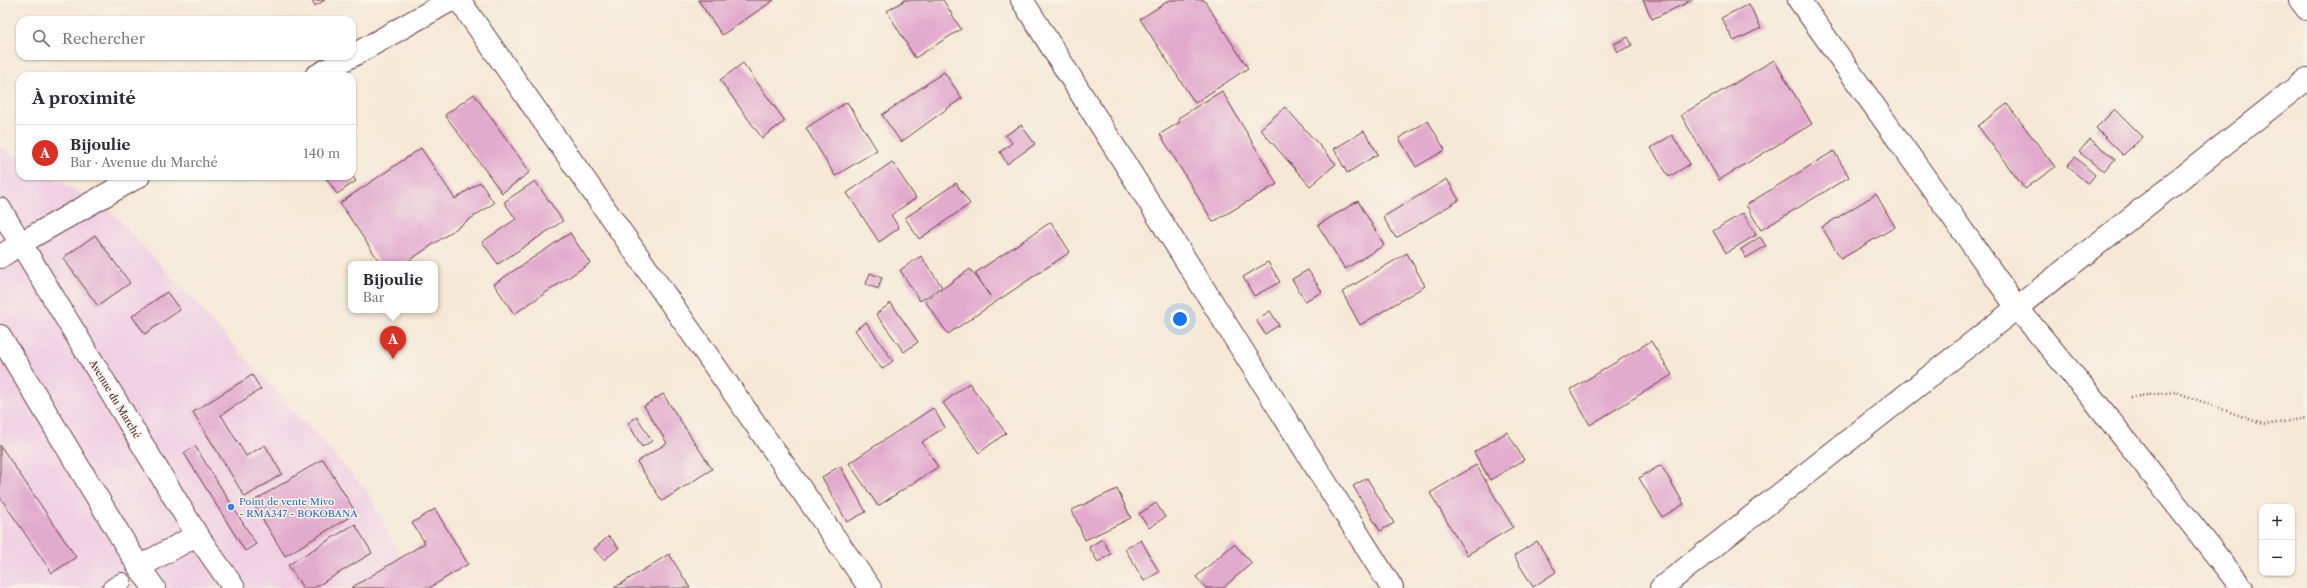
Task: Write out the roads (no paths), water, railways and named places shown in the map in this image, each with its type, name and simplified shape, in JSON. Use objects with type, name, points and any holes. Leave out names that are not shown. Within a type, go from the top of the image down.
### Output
[{"type":"street","points":[[356,54],[451,0]]},
{"type":"street","points":[[459,0],[870,588]]},
{"type":"street","points":[[1022,0],[1392,588]]},
{"type":"street","points":[[1799,0],[2018,309],[2094,400],[2242,588]]},
{"type":"street","points":[[2300,0],[2307,9]]},
{"type":"street","points":[[323,72],[345,60]]},
{"type":"street","points":[[1661,588],[2018,309],[2307,79]]},
{"type":"street","points":[[0,258],[21,243],[132,180]]},
{"type":"street","name":"Avenue du Marché","points":[[0,209],[197,535],[234,588]]},
{"type":"street","points":[[0,336],[139,567],[154,588]]},
{"type":"street","points":[[139,567],[197,535]]},
{"type":"place","name":"Bijoulie","points":[[393,359]]},
{"type":"place","name":"Point de vente Mivo - RMA347 - BOKOBANA","points":[[231,507]]}]
